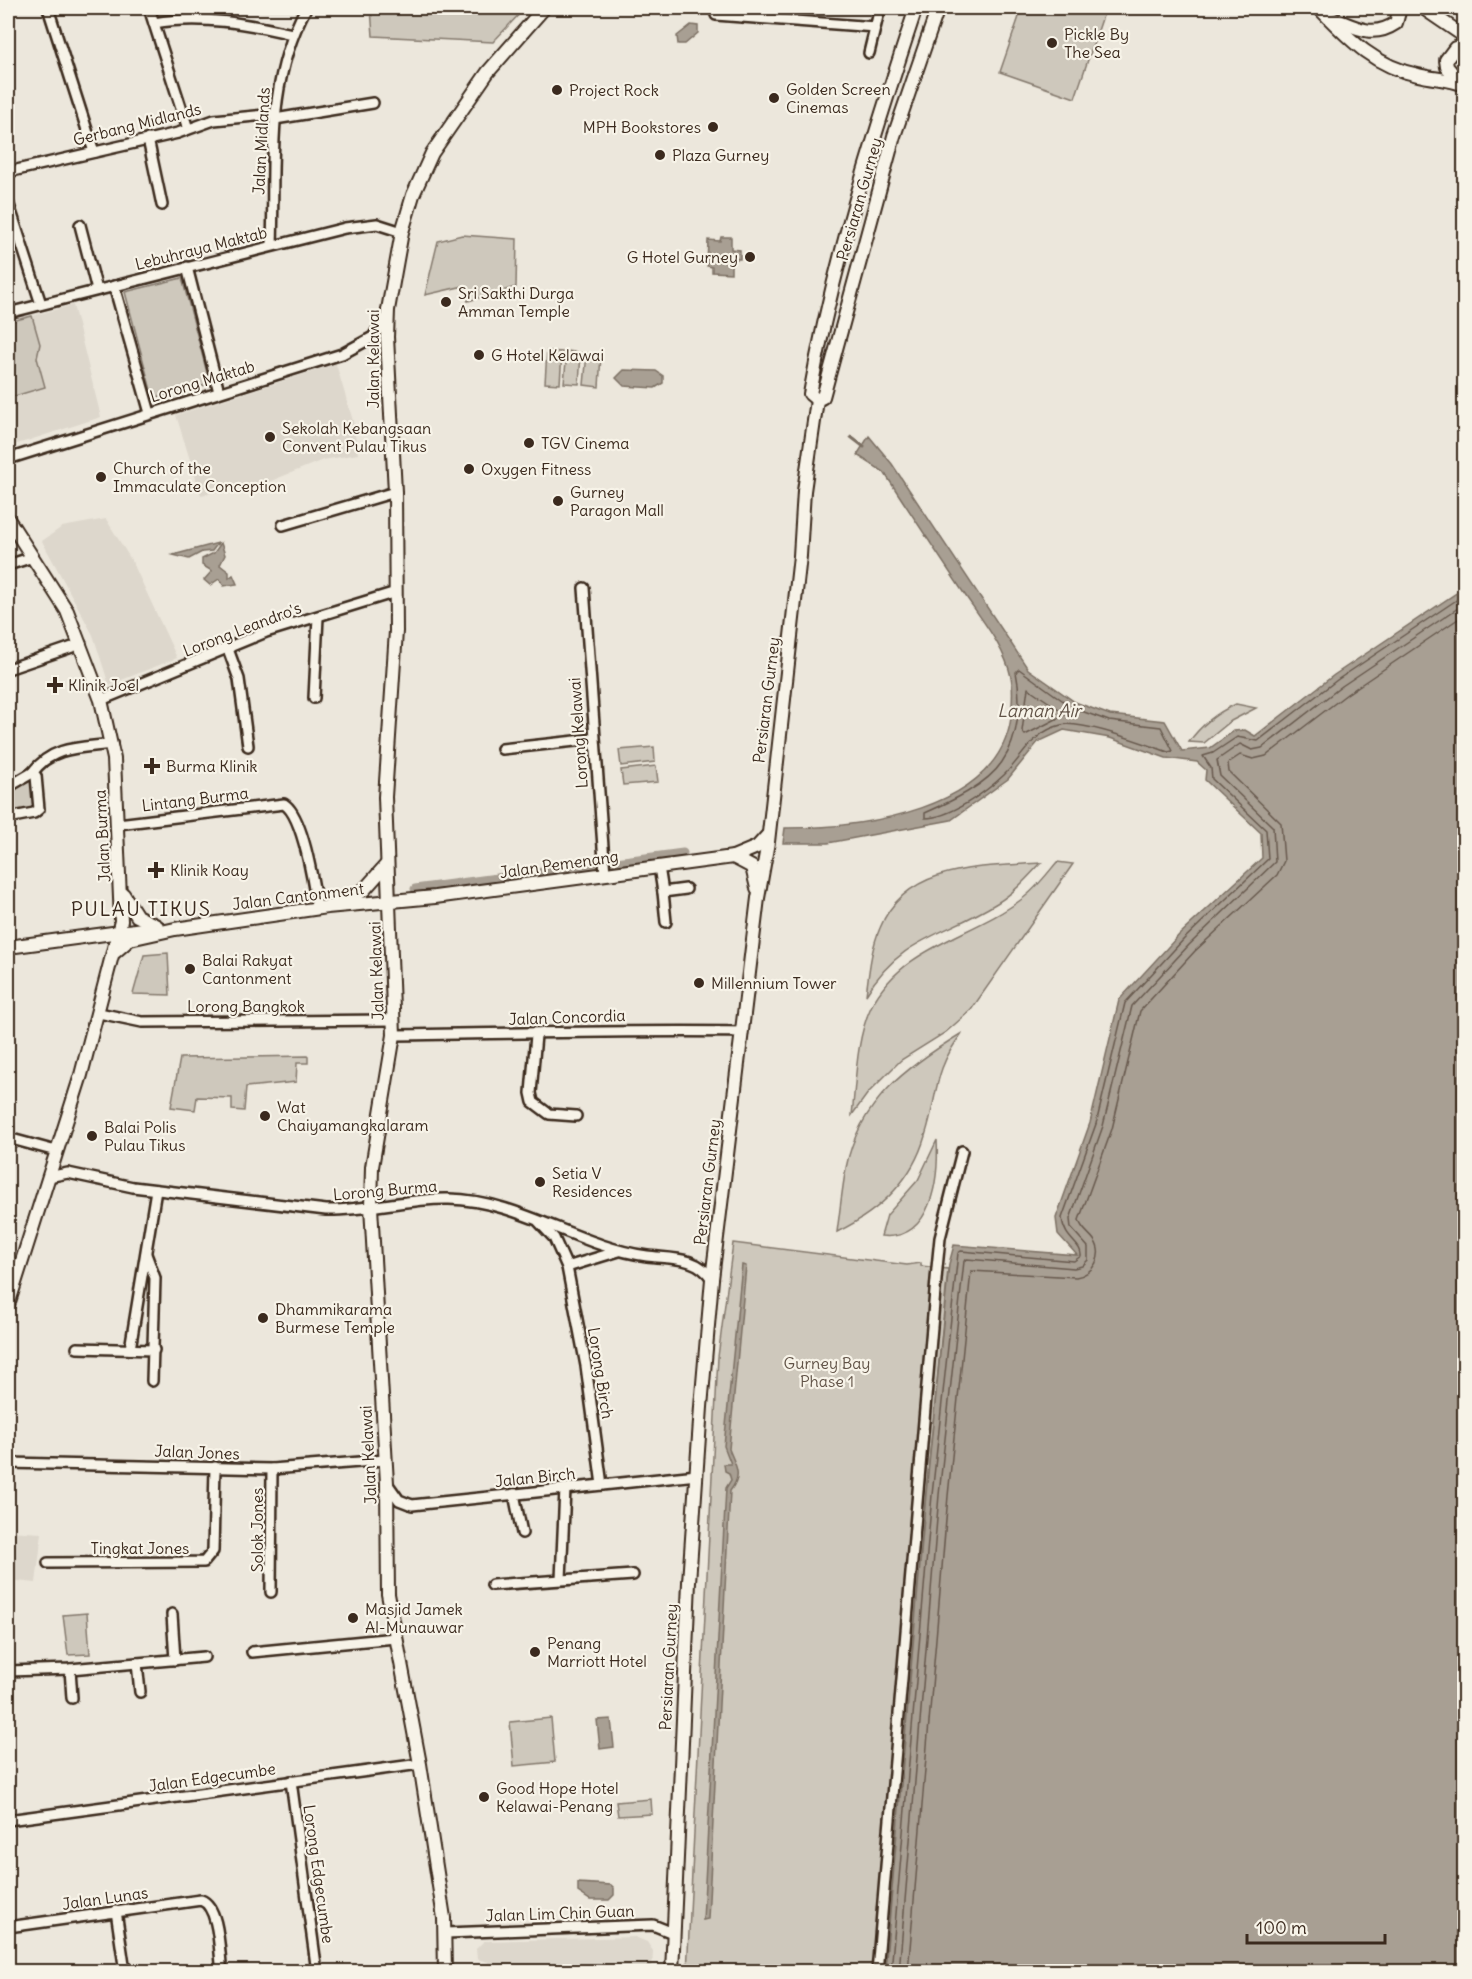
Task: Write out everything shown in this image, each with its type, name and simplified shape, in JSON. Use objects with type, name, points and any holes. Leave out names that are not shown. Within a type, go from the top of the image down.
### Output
[{"type":"main road","name":"Jalan Kelawai","points":[[445,1971],[446,1933],[420,1764],[388,1594],[387,1483],[371,1207],[372,1167],[394,1035],[387,864],[386,769],[395,664],[396,592],[395,492],[388,394],[388,310],[402,232],[432,153],[488,72],[544,8]]},
{"type":"main road","name":"Persiaran Gurney","points":[[817,400],[810,394],[824,314],[880,118],[916,8]]},
{"type":"main road","name":"Persiaran Gurney","points":[[817,400],[823,397],[842,319],[894,136],[938,8]]},
{"type":"main road","points":[[1323,12],[1370,32],[1384,31],[1396,24],[1399,12],[1396,8]]},
{"type":"main road","points":[[1423,8],[1464,36]]},
{"type":"main road","points":[[1323,12],[1356,47],[1374,58],[1417,75],[1463,84]]},
{"type":"main road","points":[[1463,84],[1447,67],[1446,60],[1455,48],[1464,46]]},
{"type":"main road","points":[[824,314],[842,319]]},
{"type":"main road","name":"Persiaran Gurney","points":[[672,1971],[688,1582],[712,1279],[758,898],[762,884],[800,556],[805,481],[817,400]]},
{"type":"main road","name":"Jalan Burma","points":[[8,519],[57,594],[81,644],[101,700],[112,744],[121,890],[120,930],[99,1013],[8,1305]]},
{"type":"main road","name":"Jalan Pemenang","points":[[389,902],[604,866],[659,867],[733,857],[757,847],[767,836]]},
{"type":"main road","points":[[733,857],[752,867],[756,877],[758,898]]},
{"type":"main road","points":[[322,908],[364,890],[387,864]]},
{"type":"main road","points":[[121,890],[137,916],[160,927]]},
{"type":"main road","name":"Jalan Cantonment","points":[[115,952],[130,939],[176,929],[322,908],[389,902]]},
{"type":"main road","name":"Jalan Cantonment","points":[[8,947],[120,930],[160,927],[176,929]]},
{"type":"street","points":[[48,8],[94,152]]},
{"type":"street","points":[[149,8],[188,129]]},
{"type":"street","name":"Jalan Midlands","points":[[272,245],[275,116],[280,71],[292,34],[306,8]]},
{"type":"street","points":[[869,53],[880,8]]},
{"type":"street","points":[[716,15],[875,27]]},
{"type":"street","points":[[154,22],[177,19],[220,20],[292,34]]},
{"type":"street","name":"Gerbang Midlands","points":[[8,172],[188,129],[214,120],[275,116],[373,103]]},
{"type":"street","points":[[148,139],[162,205]]},
{"type":"street","points":[[8,202],[41,304]]},
{"type":"street","name":"Lebuhraya Maktab","points":[[8,313],[272,245],[367,224],[377,224],[402,232]]},
{"type":"street","points":[[80,225],[97,290]]},
{"type":"street","points":[[187,267],[219,392]]},
{"type":"street","points":[[114,286],[150,413]]},
{"type":"street","name":"Lorong Maktab","points":[[8,459],[356,349],[373,337],[388,310]]},
{"type":"street","points":[[283,525],[395,492]]},
{"type":"street","points":[[8,553],[11,564],[33,557]]},
{"type":"street","name":"Lorong Kelawai","points":[[584,588],[604,866]]},
{"type":"street","name":"Lorong Leandro's","points":[[101,700],[266,632],[396,592]]},
{"type":"street","points":[[314,698],[318,617]]},
{"type":"street","points":[[8,669],[81,644]]},
{"type":"street","points":[[228,649],[239,679],[248,746]]},
{"type":"street","points":[[502,749],[594,739]]},
{"type":"street","points":[[8,786],[32,773],[42,759],[49,755],[88,745],[112,744]]},
{"type":"street","points":[[8,818],[34,813],[39,809],[36,776],[32,773]]},
{"type":"street","name":"Lintang Burma","points":[[118,824],[277,803],[284,804],[292,812],[322,908]]},
{"type":"street","points":[[659,867],[666,922]]},
{"type":"street","points":[[663,891],[686,889]]},
{"type":"street","name":"Lorong Bangkok","points":[[99,1013],[142,1022],[394,1020]]},
{"type":"street","name":"Jalan Concordia","points":[[394,1035],[536,1035],[625,1030],[742,1032]]},
{"type":"street","points":[[536,1035],[531,1093],[533,1102],[549,1114],[576,1116]]},
{"type":"street","points":[[8,1138],[56,1151]]},
{"type":"street","points":[[877,1971],[940,1238],[962,1151]]},
{"type":"street","name":"Lorong Burma","points":[[48,1178],[68,1173],[156,1190],[326,1210],[448,1199],[488,1204],[620,1251],[694,1261],[706,1269],[712,1279]]},
{"type":"street","points":[[130,1349],[156,1190]]},
{"type":"street","name":"Lorong Birch","points":[[538,1220],[554,1238],[567,1267],[586,1366],[602,1485]]},
{"type":"street","points":[[567,1267],[620,1251]]},
{"type":"street","points":[[146,1254],[155,1278],[152,1381]]},
{"type":"street","points":[[77,1348],[154,1350]]},
{"type":"street","name":"Jalan Jones","points":[[8,1463],[272,1469],[385,1460]]},
{"type":"street","name":"Tingkat Jones","points":[[48,1563],[204,1562],[213,1551],[215,1467]]},
{"type":"street","name":"Solok Jones","points":[[271,1592],[272,1469]]},
{"type":"street","name":"Jalan Birch","points":[[387,1483],[399,1500],[412,1505],[696,1475]]},
{"type":"street","points":[[561,1580],[565,1489]]},
{"type":"street","points":[[514,1494],[522,1533]]},
{"type":"street","points":[[492,1585],[633,1575]]},
{"type":"street","points":[[172,1614],[175,1660]]},
{"type":"street","points":[[252,1652],[395,1638]]},
{"type":"street","points":[[8,1671],[70,1669],[204,1657]]},
{"type":"street","points":[[137,1663],[140,1692]]},
{"type":"street","points":[[70,1669],[72,1698]]},
{"type":"street","name":"Jalan Edgecumbe","points":[[8,1820],[420,1764]]},
{"type":"street","name":"Lorong Edgecumbe","points":[[291,1781],[317,1971]]},
{"type":"street","name":"Jalan Lunas","points":[[8,1927],[197,1900],[207,1902],[214,1912],[222,1971]]},
{"type":"street","points":[[116,1911],[125,1971]]},
{"type":"street","name":"Jalan Lim Chin Guan","points":[[446,1933],[653,1925],[674,1933]]},
{"type":"shaded area","points":[[73,305],[101,417],[8,447],[8,322]]},
{"type":"shaded area","name":"Sekolah Kebangsaan Convent Pulau Tikus","points":[[336,364],[353,421],[358,454],[323,460],[271,481],[201,495],[176,415]]},
{"type":"shaded area","points":[[106,519],[133,563],[177,658],[109,685],[93,635],[42,541],[62,527]]},
{"type":"shaded area","points":[[8,1531],[42,1533],[36,1583],[8,1580]]},
{"type":"shaded area","points":[[635,1937],[647,1942],[653,1951],[652,1971],[488,1971],[488,1962],[477,1959],[476,1949],[484,1941]]},
{"type":"green space","points":[[371,8],[525,8],[493,42],[373,36]]},
{"type":"green space","name":"Pickle By The Sea","points":[[1022,8],[1088,8],[1104,13],[1075,98],[1000,72]]},
{"type":"green space","points":[[462,235],[517,239],[516,287],[468,301],[464,286],[425,295],[438,241]]},
{"type":"green space","points":[[182,278],[210,384],[153,398],[125,292]]},
{"type":"green space","points":[[32,316],[40,344],[37,358],[45,387],[8,398],[8,322]]},
{"type":"green space","points":[[547,351],[562,352],[560,384],[545,383]]},
{"type":"green space","points":[[567,351],[581,353],[579,384],[564,383]]},
{"type":"green space","points":[[587,353],[601,355],[599,387],[584,385]]},
{"type":"green space","points":[[1236,704],[1256,708],[1231,721],[1204,743],[1189,742],[1210,720]]},
{"type":"green space","points":[[654,747],[655,762],[621,766],[619,750]]},
{"type":"green space","points":[[656,766],[658,782],[623,785],[621,770]]},
{"type":"green space","points":[[30,779],[36,806],[32,810],[8,815],[8,790]]},
{"type":"green space","points":[[1057,862],[1073,864],[971,1010],[946,1032],[901,1060],[868,1093],[852,1115],[862,1033],[871,1007],[884,986],[919,956],[1022,899]]},
{"type":"green space","points":[[1041,863],[1003,899],[909,949],[894,961],[866,995],[872,952],[880,928],[892,907],[908,891],[927,880],[972,868]]},
{"type":"green space","points":[[168,953],[170,995],[133,994],[144,955]]},
{"type":"green space","points":[[962,1033],[952,1047],[941,1072],[925,1136],[912,1167],[879,1205],[837,1232],[846,1168],[862,1123],[874,1105],[905,1073]]},
{"type":"green space","points":[[308,1056],[308,1063],[297,1063],[296,1082],[246,1087],[244,1111],[232,1110],[232,1098],[197,1097],[195,1110],[171,1107],[180,1058]]},
{"type":"green space","points":[[937,1140],[934,1188],[922,1218],[912,1229],[898,1235],[881,1236],[887,1215],[918,1180]]},
{"type":"green space","name":"Gurney Bay Phase 1","points":[[733,1243],[907,1265],[921,1263],[921,1266],[948,1269],[926,1494],[885,1971],[687,1972],[718,1357]]},
{"type":"green space","points":[[87,1613],[90,1654],[68,1655],[63,1615]]},
{"type":"green space","points":[[551,1718],[555,1762],[514,1766],[510,1722]]},
{"type":"green space","points":[[651,1799],[652,1814],[618,1816],[616,1802]]},
{"type":"water","points":[[691,25],[698,26],[698,33],[685,44],[678,44],[677,36]]},
{"type":"water","points":[[721,237],[731,237],[731,249],[740,250],[740,259],[731,259],[731,273],[712,272],[712,267],[707,266],[708,240],[720,241]]},
{"type":"water","points":[[624,370],[656,371],[663,376],[663,383],[655,388],[624,386],[616,378]]},
{"type":"water","name":"Laman Air","points":[[869,436],[892,464],[1028,669],[1075,702],[1110,715],[1165,721],[1182,751],[1210,748],[1234,731],[1245,730],[1255,736],[1334,675],[1464,588],[1464,1971],[885,1971],[926,1494],[949,1264],[954,1245],[1077,1255],[1058,1234],[1056,1218],[1090,1123],[1119,1000],[1179,935],[1262,858],[1261,833],[1205,780],[1206,770],[1197,762],[1166,758],[1110,738],[1064,730],[1038,742],[1008,779],[951,820],[828,843],[783,843],[785,828],[851,824],[886,818],[922,808],[954,794],[981,774],[1001,749],[1011,718],[1012,682],[999,646],[884,472],[857,455]]},
{"type":"water","points":[[218,543],[212,551],[202,552],[189,559],[173,555]]},
{"type":"water","points":[[221,543],[225,555],[220,565],[229,572],[229,578],[233,575],[237,584],[224,586],[219,579],[210,585],[204,580],[212,571],[202,565],[202,559],[214,553]]},
{"type":"water","points":[[742,1265],[746,1266],[729,1449],[737,1475],[730,1491],[708,1919],[703,1920],[726,1488],[731,1480],[729,1473],[725,1471],[724,1464],[731,1464],[724,1446]]},
{"type":"water","points":[[611,1719],[614,1747],[600,1749],[597,1720]]},
{"type":"water","points":[[578,1883],[611,1885],[614,1888],[614,1895],[609,1900],[590,1900],[578,1892]]},
{"type":"waterway","points":[[851,437],[864,447]]},
{"type":"waterway","points":[[415,889],[683,853]]},
{"type":"place","name":"Pickle By The Sea","points":[[1052,43]]},
{"type":"place","name":"Project Rock","points":[[557,90]]},
{"type":"place","name":"Golden Screen Cinemas","points":[[774,98]]},
{"type":"place","name":"MPH Bookstores","points":[[713,127]]},
{"type":"place","name":"Plaza Gurney","points":[[660,155]]},
{"type":"place","name":"G Hotel Gurney","points":[[750,257]]},
{"type":"place","name":"Sri Sakthi Durga Amman Temple","points":[[446,302]]},
{"type":"place","name":"G Hotel Kelawai","points":[[479,355]]},
{"type":"place","name":"Sekolah Kebangsaan Convent Pulau Tikus","points":[[270,437]]},
{"type":"place","name":"TGV Cinema","points":[[529,443]]},
{"type":"place","name":"Oxygen Fitness","points":[[469,469]]},
{"type":"place","name":"Church of the Immaculate Conception","points":[[101,477]]},
{"type":"place","name":"Gurney Paragon Mall","points":[[558,501]]},
{"type":"place","name":"Klinik Joel","points":[[55,685]]},
{"type":"place","name":"Burma Klinik","points":[[152,766]]},
{"type":"place","name":"Klinik Koay","points":[[156,870]]},
{"type":"place","name":"Balai Rakyat Cantonment","points":[[190,969]]},
{"type":"place","name":"Millennium Tower","points":[[699,983]]},
{"type":"place","name":"Wat Chaiyamangkalaram","points":[[265,1116]]},
{"type":"place","name":"Balai Polis Pulau Tikus","points":[[92,1136]]},
{"type":"place","name":"Setia V Residences","points":[[540,1182]]},
{"type":"place","name":"Dhammikarama Burmese Temple","points":[[263,1318]]},
{"type":"place","name":"Masjid Jamek Al-Munauwar","points":[[353,1618]]},
{"type":"place","name":"Penang Marriott Hotel","points":[[535,1652]]},
{"type":"place","name":"Good Hope Hotel Kelawai-Penang","points":[[484,1797]]},
{"type":"district","name":"PULAU TIKUS","points":[[141,909]]}]
